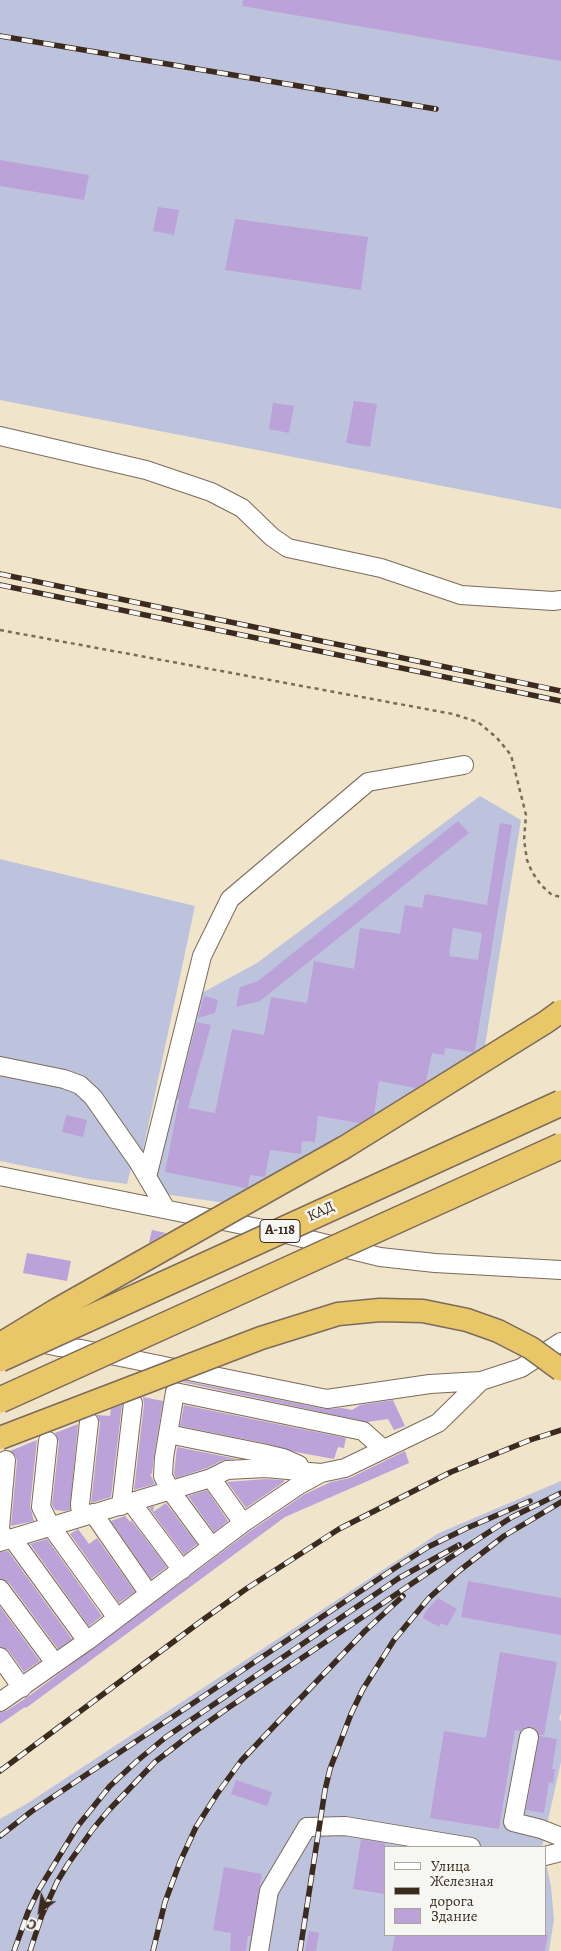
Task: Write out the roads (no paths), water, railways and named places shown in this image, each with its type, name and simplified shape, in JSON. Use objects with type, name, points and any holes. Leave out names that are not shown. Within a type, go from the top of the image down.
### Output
[{"type":"highway","name":"КАД","points":[[0,1359],[561,1103]]},
{"type":"highway","name":"А-118","points":[[0,1400],[561,1146]]},
{"type":"main road","points":[[0,1344],[58,1309],[346,1147],[561,1011]]},
{"type":"main road","points":[[0,1438],[261,1338],[338,1314],[380,1310],[423,1311],[467,1320],[498,1331],[531,1348],[561,1370]]},
{"type":"lane","points":[[0,436],[146,470],[211,492],[242,508],[272,537],[288,548],[381,568],[461,595],[561,600]]},
{"type":"lane","points":[[147,1177],[202,956],[230,899],[368,782],[464,765]]},
{"type":"lane","points":[[0,1066],[80,1084],[93,1097],[147,1177],[166,1209]]},
{"type":"lane","points":[[0,1176],[278,1232],[380,1257],[435,1263],[561,1270]]},
{"type":"lane","points":[[0,1335],[59,1348],[82,1349],[327,1398],[430,1384],[481,1381],[521,1368],[561,1342]]},
{"type":"lane","points":[[5,1540],[210,1478],[227,1470],[249,1468],[321,1473],[345,1468],[438,1423],[481,1381]]},
{"type":"lane","points":[[212,1547],[170,1490],[163,1476],[175,1392],[363,1431],[383,1449]]},
{"type":"lane","points":[[133,1402],[126,1504],[182,1570]]},
{"type":"lane","points":[[89,1422],[80,1504],[149,1594]]},
{"type":"lane","points":[[168,1434],[269,1454],[321,1473]]},
{"type":"lane","points":[[48,1441],[40,1507],[50,1525],[117,1618]]},
{"type":"lane","points":[[6,1460],[0,1528],[5,1540],[87,1641]]},
{"type":"lane","points":[[0,1702],[87,1641],[243,1522],[299,1485],[321,1473]]},
{"type":"lane","points":[[210,1478],[243,1522]]},
{"type":"lane","points":[[0,1589],[56,1663]]},
{"type":"lane","points":[[0,1657],[22,1688]]},
{"type":"lane","points":[[529,1737],[513,1822],[541,1829],[561,1837]]},
{"type":"lane","points":[[259,1951],[269,1891],[307,1827],[345,1826],[464,1846]]},
{"type":"lane","points":[[546,1856],[561,1852]]},
{"type":"railway","points":[[0,36],[436,109]]},
{"type":"railway","points":[[0,574],[561,691]]},
{"type":"railway","points":[[0,585],[561,701]]},
{"type":"railway","points":[[0,1771],[246,1589],[339,1529],[451,1472],[530,1440],[561,1430]]},
{"type":"railway","points":[[30,1951],[42,1915],[57,1882],[68,1864],[108,1811],[155,1762],[228,1708],[460,1551],[512,1517],[561,1493]]},
{"type":"railway","points":[[0,1836],[32,1811],[428,1547],[530,1501]]},
{"type":"railway","points":[[300,1951],[325,1790],[330,1769],[351,1714],[363,1689],[394,1640],[429,1598],[459,1571],[504,1536],[561,1502]]},
{"type":"railway","points":[[14,1951],[38,1891],[77,1827],[110,1786],[137,1761],[166,1737],[399,1578],[459,1545]]},
{"type":"railway","points":[[153,1951],[165,1902],[180,1862],[196,1827],[217,1794],[241,1761],[365,1631],[403,1596]]}]
